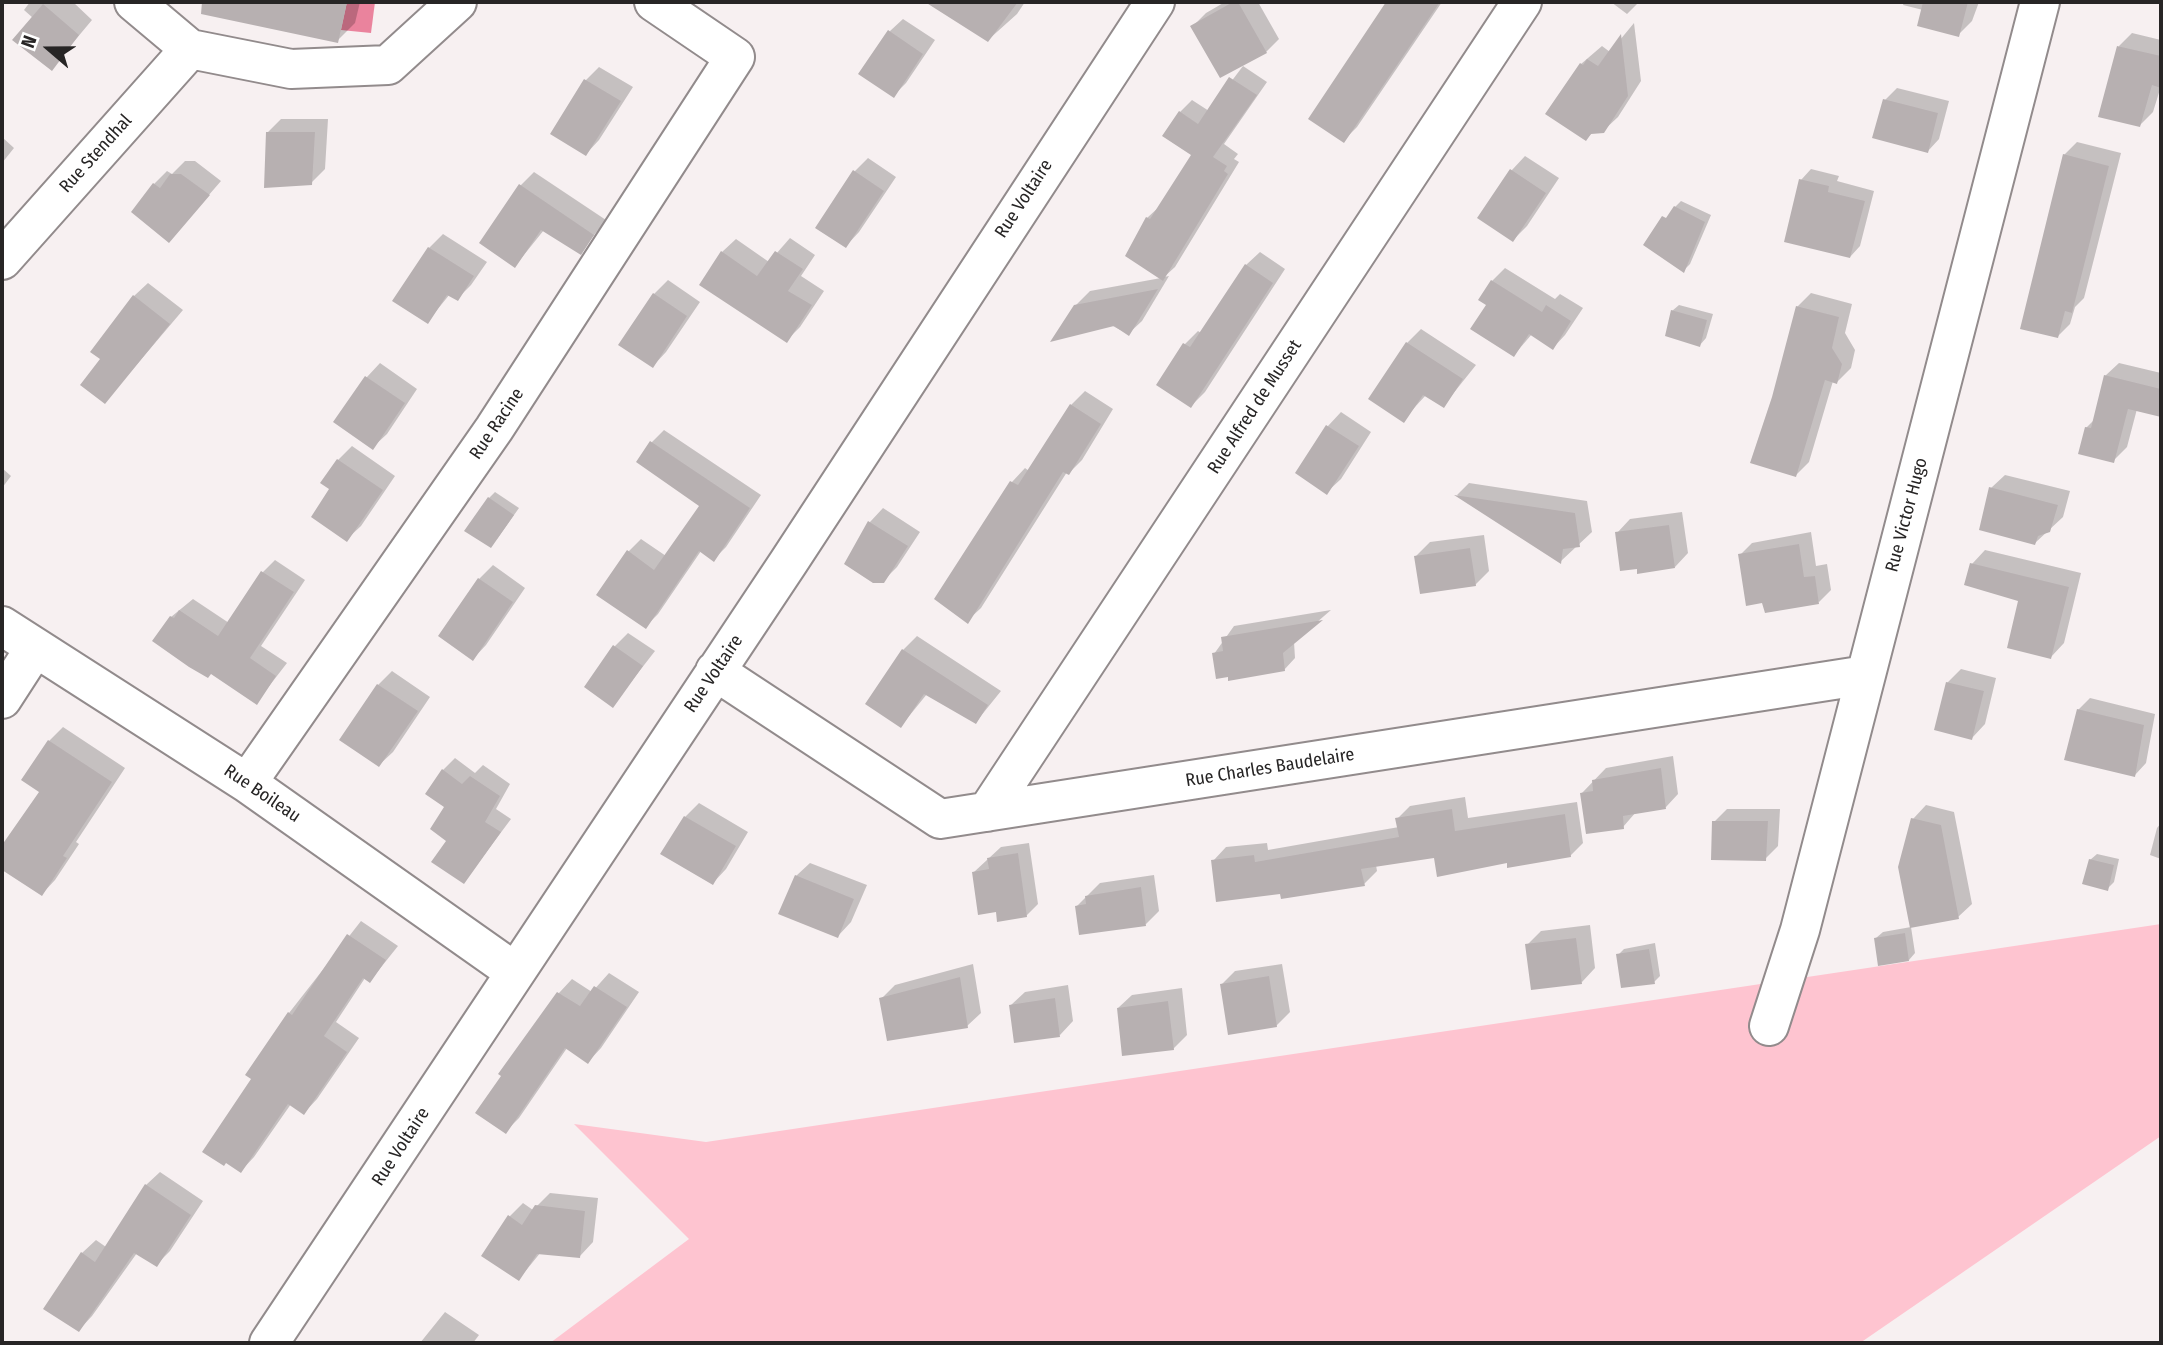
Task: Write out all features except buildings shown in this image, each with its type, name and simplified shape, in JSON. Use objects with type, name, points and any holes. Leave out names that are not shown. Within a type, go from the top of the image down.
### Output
[{"type":"street","points":[[134,2],[190,49],[291,69],[388,65],[457,2]]},
{"type":"street","name":"Rue Racine","points":[[247,783],[494,429],[735,57],[654,2]]},
{"type":"street","name":"Rue Voltaire","points":[[269,1343],[1154,2]]},
{"type":"street","name":"Rue Alfred de Musset","points":[[988,812],[1522,2]]},
{"type":"street","name":"Rue Victor Hugo","points":[[1769,1026],[1800,930],[2040,2]]},
{"type":"street","name":"Rue Stendhal","points":[[2,260],[190,49]]},
{"type":"street","name":"Rue Boileau","points":[[2,626],[247,783],[515,972]]},
{"type":"street","points":[[2,699],[35,648]]},
{"type":"street","name":"Rue Charles Baudelaire","points":[[715,671],[940,819],[1866,675]]},
{"type":"shaded area","points":[[347,2],[375,2],[371,33],[341,30]]},
{"type":"shaded area","points":[[2161,924],[2161,1136],[1860,1343],[550,1343],[689,1239],[574,1124],[706,1142]]}]
